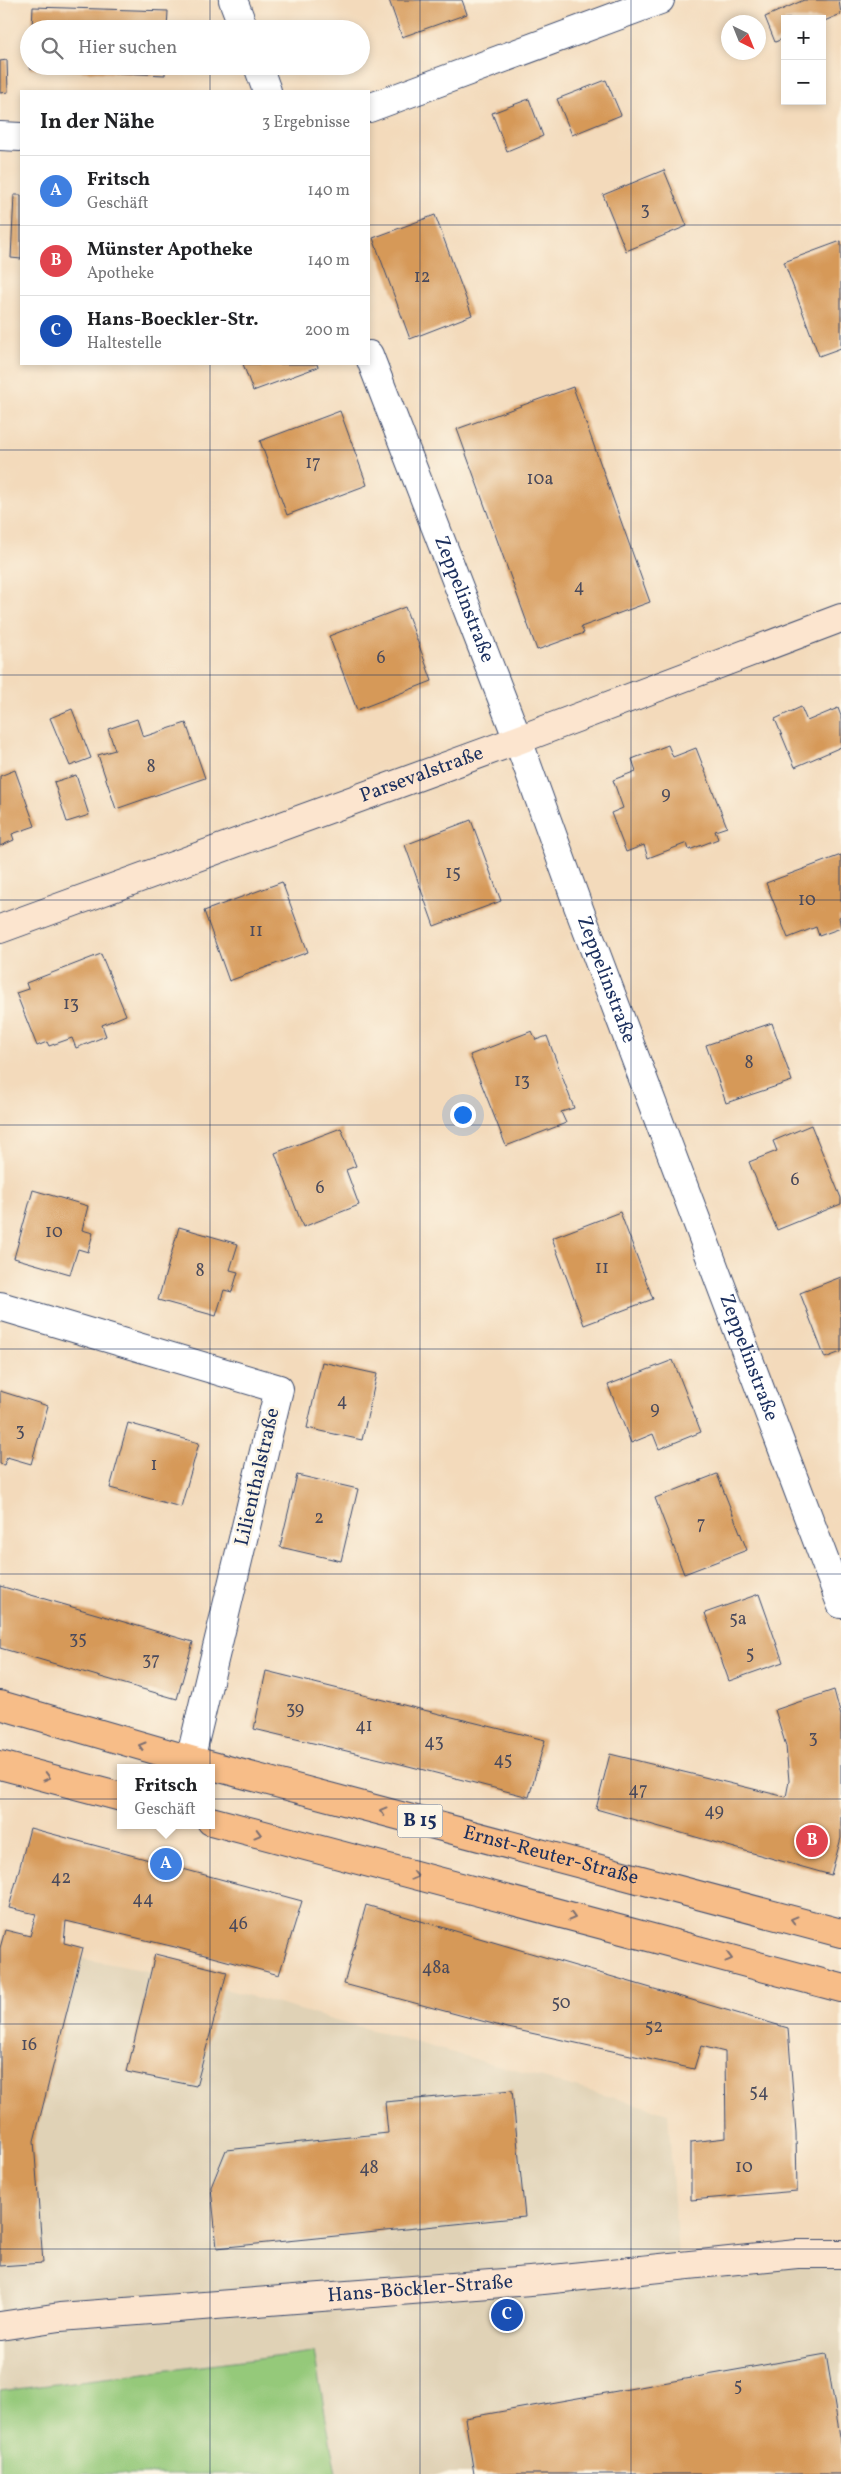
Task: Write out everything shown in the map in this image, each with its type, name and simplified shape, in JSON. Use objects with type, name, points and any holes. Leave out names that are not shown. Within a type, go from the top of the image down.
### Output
[{"type":"main road","name":"Parsevalstraße","points":[[0,929],[518,740],[841,618]]},
{"type":"main road","name":"Ernst-Reuter-Straße","points":[[0,1705],[205,1764]]},
{"type":"main road","points":[[0,1765],[117,1796]]},
{"type":"main road","name":"Ernst-Reuter-Straße","points":[[215,1767],[841,1933]]},
{"type":"main road","points":[[215,1822],[841,1988]]},
{"type":"main road","name":"Hans-Böckler-Straße","points":[[0,2326],[60,2316],[543,2280],[797,2254],[841,2254]]},
{"type":"street","points":[[233,0],[241,20]]},
{"type":"street","points":[[370,108],[660,0]]},
{"type":"street","points":[[261,75],[267,90]]},
{"type":"street","points":[[0,136],[20,137]]},
{"type":"street","name":"Zeppelinstraße","points":[[370,358],[518,740],[578,906],[841,1604]]},
{"type":"street","name":"Lilienthalstraße","points":[[0,1306],[279,1388],[190,1760]]},
{"type":"shaded area","points":[[0,1943],[185,1978],[668,2113],[678,2258],[841,2250],[841,2474],[336,2474],[313,2352],[0,2391]]},
{"type":"green space","points":[[314,2352],[336,2474],[0,2474],[0,2391]]},
{"type":"building","points":[[389,0],[462,0],[467,14],[402,37]]},
{"type":"building","points":[[804,0],[839,0],[841,14],[826,20],[826,15],[781,15],[781,40],[775,42],[766,17]]},
{"type":"building","points":[[33,7],[168,11],[168,20],[32,20]]},
{"type":"building","points":[[7,60],[8,92],[0,93],[0,61]]},
{"type":"building","points":[[606,80],[621,115],[572,135],[557,99]]},
{"type":"building","points":[[529,99],[543,136],[507,151],[492,113]]},
{"type":"building","points":[[664,170],[687,226],[626,251],[603,195]]},
{"type":"building","points":[[14,195],[20,195],[20,259],[11,258]]},
{"type":"building","points":[[435,215],[472,315],[410,339],[373,238]]},
{"type":"building","points":[[841,241],[841,348],[819,356],[784,262]]},
{"type":"building","points":[[243,365],[317,365],[318,367],[253,391]]},
{"type":"building","points":[[573,387],[650,602],[581,627],[584,633],[537,650],[457,429]]},
{"type":"building","points":[[340,411],[367,485],[287,515],[260,441]]},
{"type":"building","points":[[405,607],[432,681],[357,710],[329,636]]},
{"type":"building","points":[[801,707],[807,721],[838,708],[841,716],[841,747],[795,767],[775,719]]},
{"type":"building","points":[[72,709],[91,758],[70,766],[50,718]]},
{"type":"building","points":[[137,719],[143,737],[186,723],[205,778],[116,809],[98,755],[115,750],[108,729]]},
{"type":"building","points":[[668,745],[673,757],[696,748],[727,827],[715,831],[718,839],[689,850],[687,843],[648,858],[644,845],[626,852],[611,813],[623,808],[613,780],[636,771],[632,759]]},
{"type":"building","points":[[15,770],[35,826],[12,834],[14,840],[0,846],[0,776]]},
{"type":"building","points":[[76,775],[89,815],[67,822],[54,782]]},
{"type":"building","points":[[471,820],[501,901],[434,926],[405,845]]},
{"type":"building","points":[[841,855],[841,916],[839,917],[841,928],[819,936],[816,927],[788,938],[766,883]]},
{"type":"building","points":[[282,882],[308,952],[229,981],[204,911]]},
{"type":"building","points":[[101,954],[126,1015],[102,1025],[106,1036],[76,1048],[72,1038],[49,1046],[47,1042],[37,1046],[16,993],[28,989],[26,983]]},
{"type":"building","points":[[772,1023],[792,1081],[726,1103],[706,1045]]},
{"type":"building","points":[[532,1031],[536,1040],[547,1036],[574,1108],[561,1112],[566,1123],[506,1146],[470,1055]]},
{"type":"building","points":[[811,1125],[841,1198],[841,1204],[777,1230],[749,1162],[777,1151],[773,1141]]},
{"type":"building","points":[[341,1128],[356,1166],[346,1170],[359,1205],[303,1227],[275,1153]]},
{"type":"building","points":[[33,1190],[88,1206],[82,1230],[93,1233],[88,1252],[78,1249],[70,1274],[14,1258]]},
{"type":"building","points":[[620,1212],[653,1299],[584,1325],[552,1238]]},
{"type":"building","points":[[179,1227],[238,1244],[230,1270],[238,1272],[232,1292],[224,1290],[216,1316],[158,1300]]},
{"type":"building","points":[[841,1277],[841,1352],[825,1358],[800,1293]]},
{"type":"building","points":[[673,1360],[701,1432],[659,1449],[653,1434],[631,1443],[608,1385]]},
{"type":"building","points":[[322,1362],[377,1374],[362,1440],[307,1428]]},
{"type":"building","points":[[0,1391],[48,1406],[31,1464],[7,1457],[4,1465],[0,1464]]},
{"type":"building","points":[[128,1423],[199,1443],[181,1507],[110,1488]]},
{"type":"building","points":[[717,1474],[747,1550],[684,1574],[655,1498]]},
{"type":"building","points":[[297,1475],[358,1489],[341,1561],[280,1547]]},
{"type":"building","points":[[0,1586],[193,1642],[177,1699],[0,1648]]},
{"type":"building","points":[[759,1594],[783,1662],[729,1681],[705,1613]]},
{"type":"building","points":[[266,1671],[545,1740],[529,1797],[254,1729]]},
{"type":"building","points":[[834,1690],[841,1716],[841,1838],[831,1875],[596,1809],[610,1754],[786,1797],[789,1781],[786,1746],[775,1710]]},
{"type":"building","points":[[30,1828],[302,1901],[279,1975],[175,1947],[66,1921],[64,1943],[83,1948],[34,2141],[43,2263],[0,2266],[0,1948],[5,1930],[30,1936],[36,1914],[9,1908]]},
{"type":"building","points":[[366,1905],[788,2028],[796,2133],[797,2191],[691,2200],[691,2142],[726,2138],[725,2052],[701,2046],[694,2069],[508,2028],[344,1984]]},
{"type":"building","points":[[155,1954],[227,1972],[196,2086],[127,2072]]},
{"type":"building","points":[[512,2090],[525,2217],[217,2248],[211,2187],[226,2150],[388,2133],[385,2102]]},
{"type":"building","points":[[826,2354],[841,2442],[841,2474],[474,2474],[465,2418]]},
{"type":"place","name":"Münster Apotheke","points":[[812,1841]]},
{"type":"place","name":"Fritsch","points":[[166,1864]]},
{"type":"place","name":"Hans-Boeckler-Str.","points":[[507,2315]]}]
